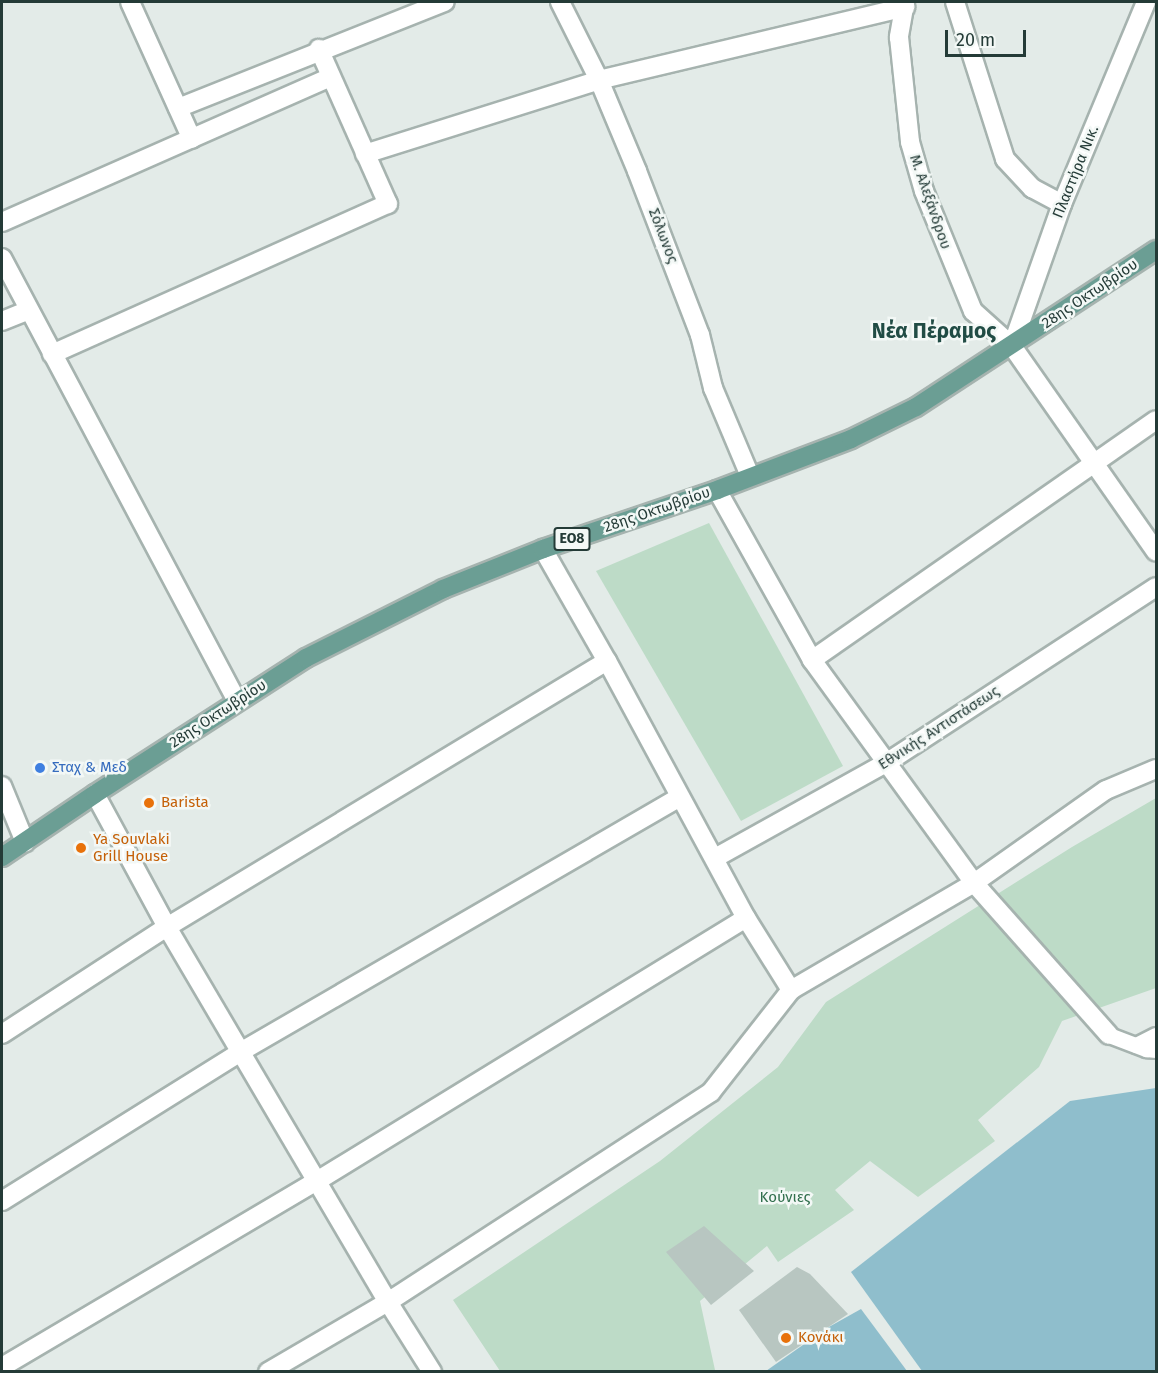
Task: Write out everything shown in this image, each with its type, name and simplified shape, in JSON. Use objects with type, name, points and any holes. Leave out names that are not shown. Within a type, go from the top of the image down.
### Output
[{"type":"main road","name":"28ης Οκτωβρίου","points":[[2,857],[237,701],[306,658],[443,589],[543,549],[717,489],[851,439],[916,407],[1012,346],[1156,249]]},
{"type":"street","points":[[130,2],[192,139]]},
{"type":"street","points":[[178,108],[319,50],[445,2]]},
{"type":"street","name":"Σόλωνος","points":[[560,2],[599,80],[684,290],[700,335],[713,388],[750,476]]},
{"type":"street","points":[[955,2],[1005,159],[1032,188],[1062,204]]},
{"type":"street","name":"Πλαστήρα Νικ.","points":[[1012,346],[1062,204],[1146,2]]},
{"type":"street","points":[[365,154],[599,80],[905,4]]},
{"type":"street","name":"Μ. Αλεξάνδρου","points":[[905,4],[898,37],[910,142],[924,191],[973,311],[1012,346],[1156,552]]},
{"type":"street","points":[[52,354],[388,204],[319,50]]},
{"type":"street","points":[[2,222],[330,77]]},
{"type":"street","points":[[2,258],[237,701]]},
{"type":"street","points":[[2,321],[29,310]]},
{"type":"street","points":[[812,660],[1095,465],[1156,420]]},
{"type":"street","points":[[717,489],[812,660],[974,883],[1109,1035]]},
{"type":"street","points":[[543,549],[608,661],[746,918],[791,990]]},
{"type":"street","name":"Εθνικής Αντιστάσεως","points":[[715,858],[886,763],[1156,587]]},
{"type":"street","points":[[2,1034],[167,927],[608,661]]},
{"type":"street","points":[[268,1371],[388,1302],[711,1092],[791,990],[974,883],[1106,790],[1156,769]]},
{"type":"street","points":[[2,786],[25,842]]},
{"type":"street","points":[[95,794],[167,927],[388,1302],[432,1371]]},
{"type":"street","points":[[2,1201],[242,1052],[680,797]]},
{"type":"street","points":[[2,1367],[317,1180],[746,918]]},
{"type":"lane","points":[[1109,1035],[1156,1050]]},
{"type":"lane","points":[[1136,1045],[1156,1035]]},
{"type":"green space","points":[[709,523],[843,766],[741,821],[596,571]]},
{"type":"green space","name":"Κούνιες","points":[[1156,798],[1156,988],[1062,1021],[1039,1067],[978,1120],[995,1141],[918,1197],[870,1161],[835,1190],[854,1210],[778,1262],[767,1246],[700,1301],[715,1370],[713,1372],[500,1371],[453,1300],[660,1161],[778,1067],[826,1002],[1072,847]]},
{"type":"water","points":[[1156,1088],[1156,1371],[922,1371],[851,1272],[1070,1101]]},
{"type":"water","points":[[861,1309],[907,1371],[766,1371],[827,1328]]},
{"type":"building","points":[[704,1226],[754,1271],[711,1305],[666,1252]]},
{"type":"building","name":"Κονάκι","points":[[797,1267],[810,1274],[848,1314],[776,1362],[739,1310]]},
{"type":"place","name":"Σταχ & Μεδ","points":[[40,768]]},
{"type":"place","name":"Barista","points":[[149,803]]},
{"type":"place","name":"Ya Souvlaki Grill House","points":[[81,848]]},
{"type":"place","name":"Κονάκι","points":[[786,1338]]},
{"type":"district","name":"Νέα Πέραμος","points":[[934,331]]}]
